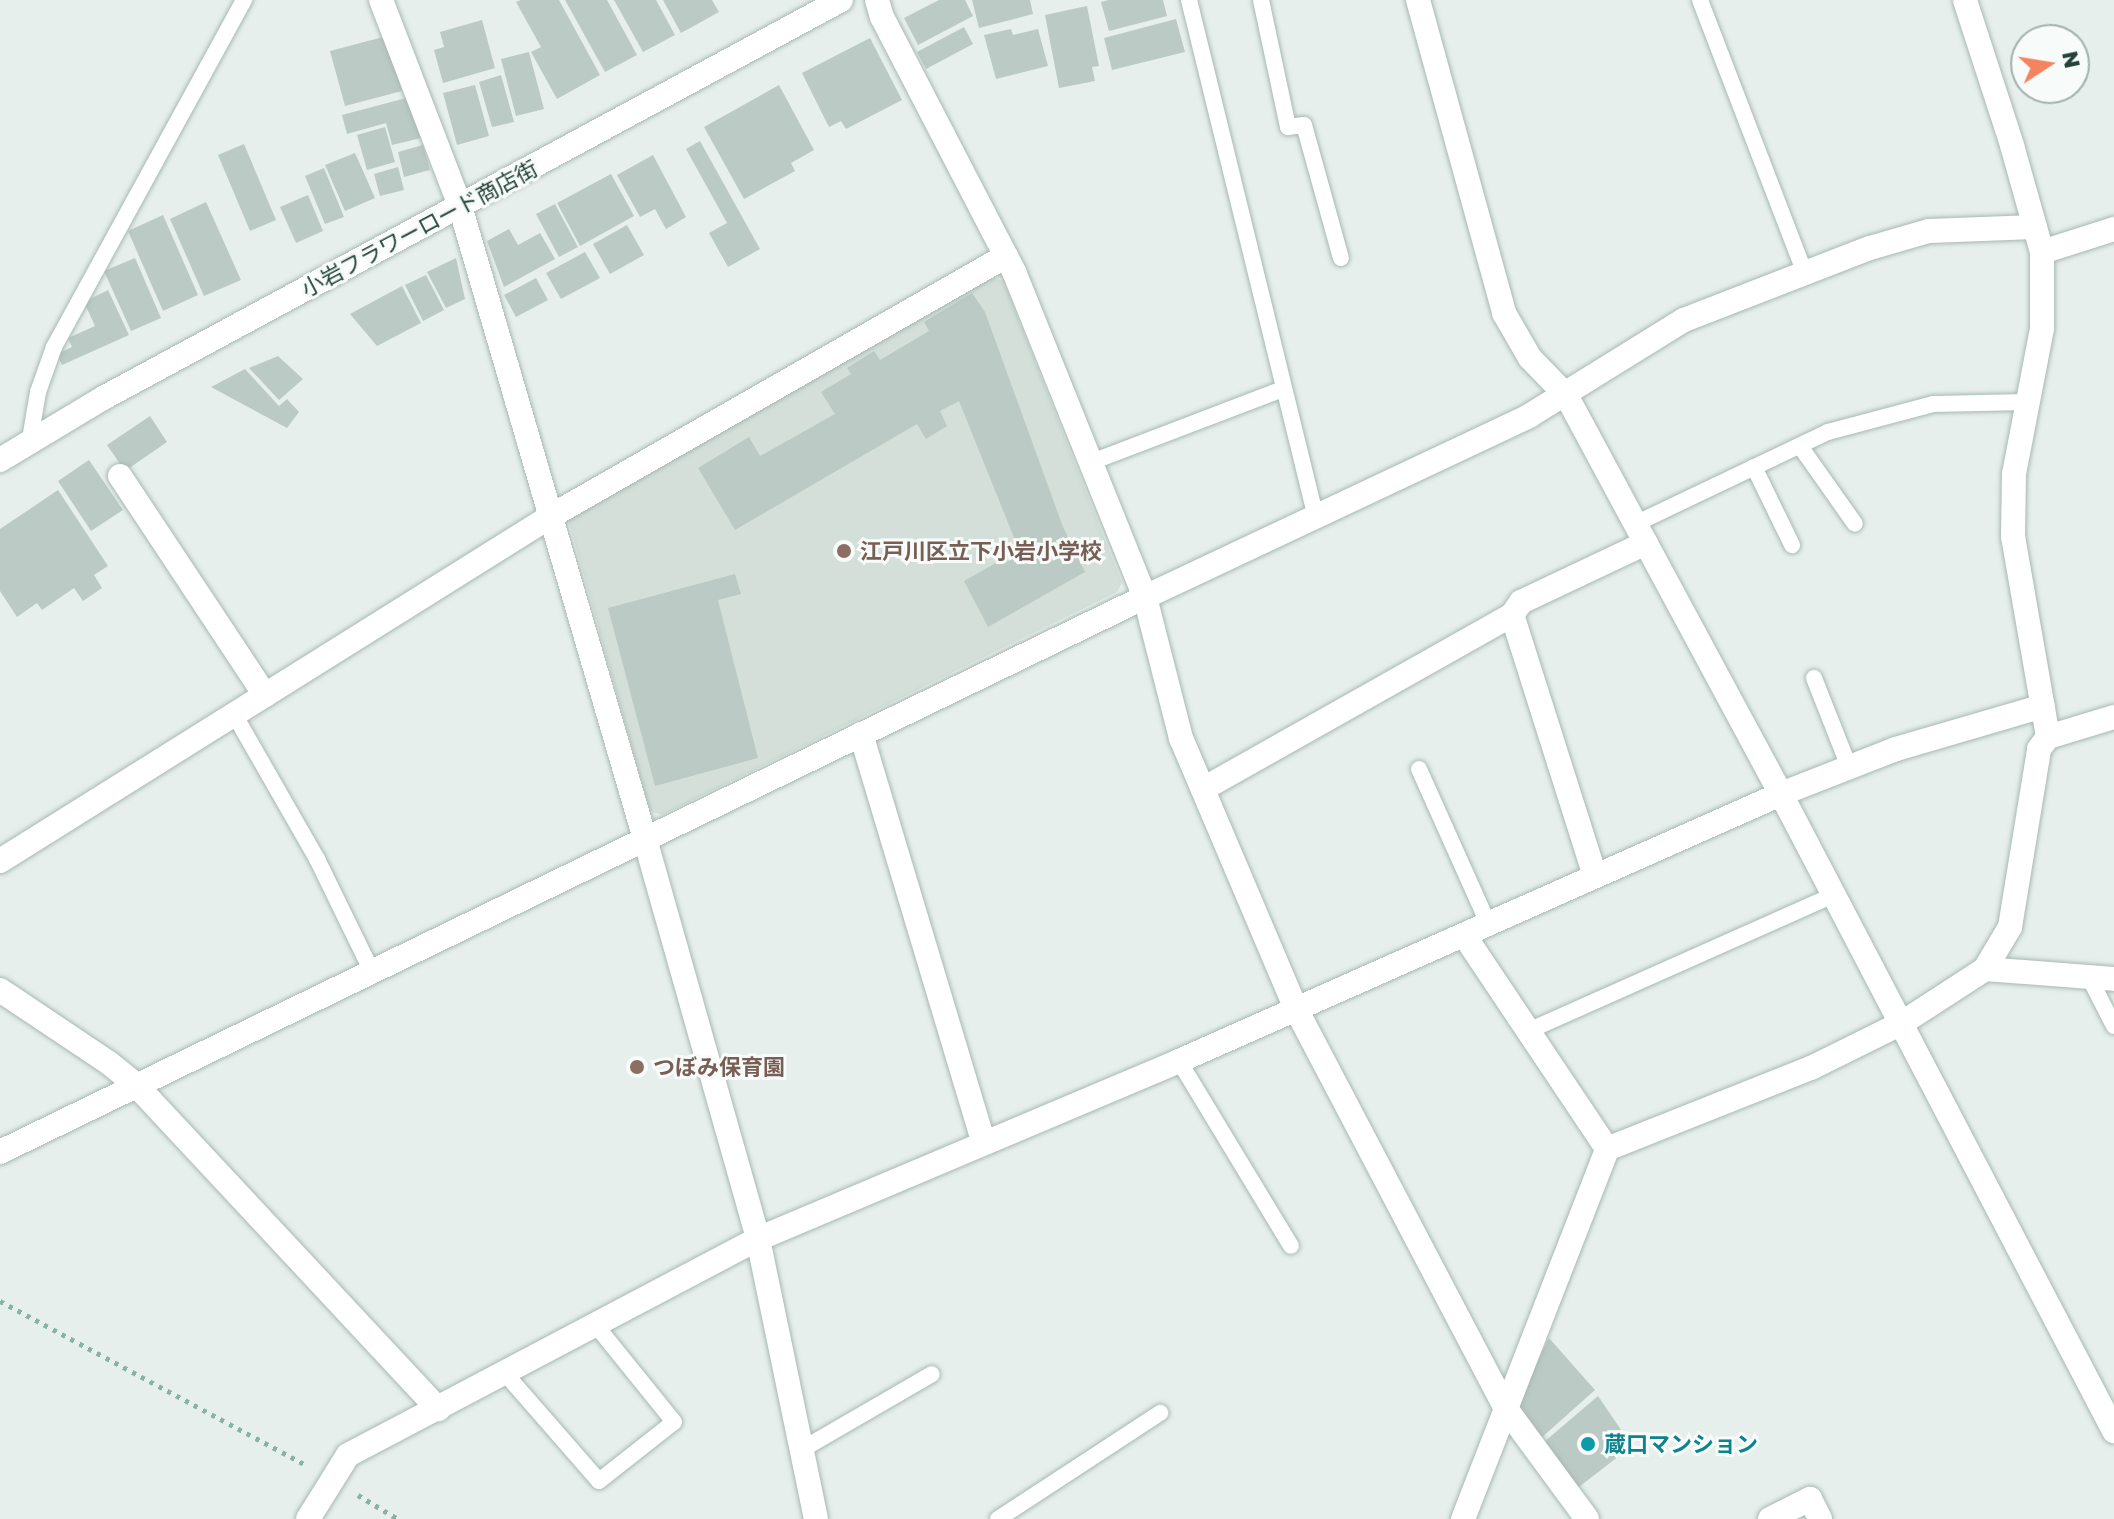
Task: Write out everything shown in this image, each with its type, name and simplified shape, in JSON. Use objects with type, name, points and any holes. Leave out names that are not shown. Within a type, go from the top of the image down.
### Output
[{"type":"street","points":[[381,0],[460,206],[645,839],[758,1239],[816,1519]]},
{"type":"street","name":"小岩フラワーロード商店街","points":[[0,460],[30,439],[841,0]]},
{"type":"street","points":[[877,0],[882,17],[1006,256],[1145,597],[1181,738],[1295,1007],[1507,1410],[1587,1519]]},
{"type":"street","points":[[1418,0],[1504,313],[1530,358],[1566,395],[1781,794],[1831,896],[1902,1023],[2114,1431]]},
{"type":"street","points":[[1965,0],[2042,252],[2042,328],[2014,474],[2013,537],[2048,737]]},
{"type":"street","points":[[0,1152],[1566,395],[1684,320],[1929,231],[2035,227]]},
{"type":"street","points":[[2042,252],[2114,229]]},
{"type":"street","points":[[0,861],[551,516],[1006,256]]},
{"type":"street","points":[[120,476],[265,695]]},
{"type":"street","points":[[1203,789],[1512,615],[1521,602],[1641,534]]},
{"type":"street","points":[[1512,615],[1595,876]]},
{"type":"street","points":[[308,1519],[330,1478],[348,1455],[758,1239],[1179,1061],[1295,1007],[1464,935],[1487,921],[1781,794],[1896,749],[2043,706]]},
{"type":"street","points":[[1463,1519],[1607,1149],[1811,1068],[1902,1023],[1985,969],[2010,927],[2039,749],[2048,737],[2114,717]]},
{"type":"street","points":[[861,734],[984,1143]]},
{"type":"street","points":[[1464,935],[1607,1149]]},
{"type":"street","points":[[1985,969],[2114,979]]},
{"type":"street","points":[[0,990],[109,1063],[137,1086],[438,1409]]},
{"type":"street","points":[[1770,1519],[1810,1499],[1820,1519]]},
{"type":"lane","points":[[30,439],[38,392],[54,347],[244,0]]},
{"type":"lane","points":[[1189,0],[1316,518]]},
{"type":"lane","points":[[1261,0],[1288,127],[1304,125],[1341,258]]},
{"type":"lane","points":[[1700,0],[1805,274]]},
{"type":"lane","points":[[1089,463],[1283,389]]},
{"type":"lane","points":[[1641,534],[1754,467],[1828,432],[1933,404],[2027,402]]},
{"type":"lane","points":[[1800,446],[1855,524]]},
{"type":"lane","points":[[1754,467],[1792,545]]},
{"type":"lane","points":[[1814,678],[1849,767]]},
{"type":"lane","points":[[234,714],[317,859],[372,972]]},
{"type":"lane","points":[[1419,769],[1487,921]]},
{"type":"lane","points":[[1528,1031],[1831,896]]},
{"type":"lane","points":[[2089,977],[2114,1026]]},
{"type":"lane","points":[[1179,1061],[1291,1246]]},
{"type":"lane","points":[[503,1371],[599,1481],[674,1422],[595,1324]]},
{"type":"lane","points":[[801,1450],[932,1374]]},
{"type":"lane","points":[[998,1519],[1160,1413]]},
{"type":"path","points":[[0,1301],[330,1478],[398,1519]]},
{"type":"shaded area","name":"江戸川区立下小岩小学校","points":[[991,278],[1003,280],[1122,583],[1117,592],[662,815],[650,811],[568,519]]},
{"type":"building","points":[[559,0],[600,75],[557,99],[531,52],[541,47],[516,2]]},
{"type":"building","points":[[565,0],[607,0],[637,55],[605,72]]},
{"type":"building","points":[[614,0],[656,0],[675,35],[643,52]]},
{"type":"building","points":[[663,0],[712,0],[719,12],[681,33]]},
{"type":"building","points":[[939,0],[965,0],[973,16],[918,45],[904,18]]},
{"type":"building","points":[[972,0],[1030,0],[1033,14],[979,28]]},
{"type":"building","points":[[1163,0],[1167,16],[1109,31],[1101,2]]},
{"type":"building","points":[[1087,6],[1099,66],[1092,67],[1095,81],[1059,88],[1045,15]]},
{"type":"building","points":[[1176,19],[1185,52],[1112,70],[1104,38]]},
{"type":"building","points":[[482,20],[495,68],[443,83],[434,50],[444,47],[440,32]]},
{"type":"building","points":[[964,27],[973,44],[926,69],[917,52]]},
{"type":"building","points":[[1011,29],[1013,35],[1038,29],[1048,66],[996,79],[984,35]]},
{"type":"building","points":[[387,36],[402,91],[345,106],[330,51]]},
{"type":"building","points":[[870,38],[902,100],[846,129],[841,121],[829,127],[802,73]]},
{"type":"building","points":[[529,52],[544,109],[516,116],[501,59]]},
{"type":"building","points":[[501,75],[514,122],[492,127],[479,82]]},
{"type":"building","points":[[475,85],[489,136],[457,145],[443,93]]},
{"type":"building","points":[[779,85],[814,150],[791,163],[795,171],[744,199],[704,127]]},
{"type":"building","points":[[410,97],[421,138],[392,145],[386,123],[347,134],[342,115]]},
{"type":"building","points":[[385,127],[395,162],[367,170],[357,135]]},
{"type":"building","points":[[700,141],[760,249],[728,267],[709,233],[727,223],[686,149]]},
{"type":"building","points":[[244,144],[276,220],[250,231],[218,155]]},
{"type":"building","points":[[423,145],[430,170],[404,177],[398,152]]},
{"type":"building","points":[[355,153],[375,198],[345,211],[325,165]]},
{"type":"building","points":[[653,155],[686,217],[666,229],[655,209],[640,217],[617,175]]},
{"type":"building","points":[[398,167],[404,190],[380,196],[374,174]]},
{"type":"building","points":[[324,168],[344,217],[325,224],[305,176]]},
{"type":"building","points":[[611,174],[634,216],[580,246],[557,203]]},
{"type":"building","points":[[308,195],[323,231],[296,243],[280,207]]},
{"type":"building","points":[[206,202],[241,280],[204,296],[170,219]]},
{"type":"building","points":[[555,204],[578,247],[559,257],[536,214]]},
{"type":"building","points":[[163,215],[198,295],[163,311],[128,231]]},
{"type":"building","points":[[627,225],[644,255],[610,274],[593,244]]},
{"type":"building","points":[[509,229],[518,245],[540,233],[555,259],[504,287],[487,241]]},
{"type":"building","points":[[585,252],[600,278],[561,299],[546,273]]},
{"type":"building","points":[[135,258],[161,318],[131,331],[104,271]]},
{"type":"building","points":[[456,258],[465,299],[446,308],[427,272]]},
{"type":"building","points":[[426,275],[444,310],[423,321],[405,285]]},
{"type":"building","points":[[536,278],[548,300],[516,317],[504,295]]},
{"type":"building","points":[[402,286],[421,323],[377,346],[350,314]]},
{"type":"building","points":[[108,290],[129,335],[62,365],[57,354],[72,347],[68,338],[95,326],[84,302]]},
{"type":"building","points":[[972,293],[985,312],[1063,527],[1085,572],[988,627],[964,581],[1019,550],[959,401],[940,411],[947,426],[926,439],[917,424],[735,530],[698,468],[749,437],[760,456],[835,414],[821,392],[851,374],[847,368],[874,351],[880,360],[929,331],[924,322]]},
{"type":"building","points":[[278,356],[303,379],[279,400],[249,368]]},
{"type":"building","points":[[245,369],[279,406],[287,399],[299,412],[287,428],[211,387]]},
{"type":"building","points":[[150,416],[167,442],[125,471],[107,445]]},
{"type":"building","points":[[89,460],[123,510],[91,531],[58,481]]},
{"type":"building","points":[[58,490],[108,566],[94,575],[102,588],[83,601],[74,588],[42,610],[37,603],[17,617],[0,591],[0,529]]},
{"type":"building","points":[[735,574],[741,594],[718,600],[758,758],[655,786],[608,608]]},
{"type":"building","points":[[1549,1338],[1595,1390],[1540,1439],[1514,1408]]},
{"type":"building","name":"蔵口マンション","points":[[1598,1396],[1632,1446],[1575,1490],[1544,1442]]},
{"type":"place","name":"江戸川区立下小岩小学校","points":[[844,551]]},
{"type":"place","name":"つぼみ保育園","points":[[637,1067]]},
{"type":"place","name":"蔵口マンション","points":[[1588,1444]]}]
